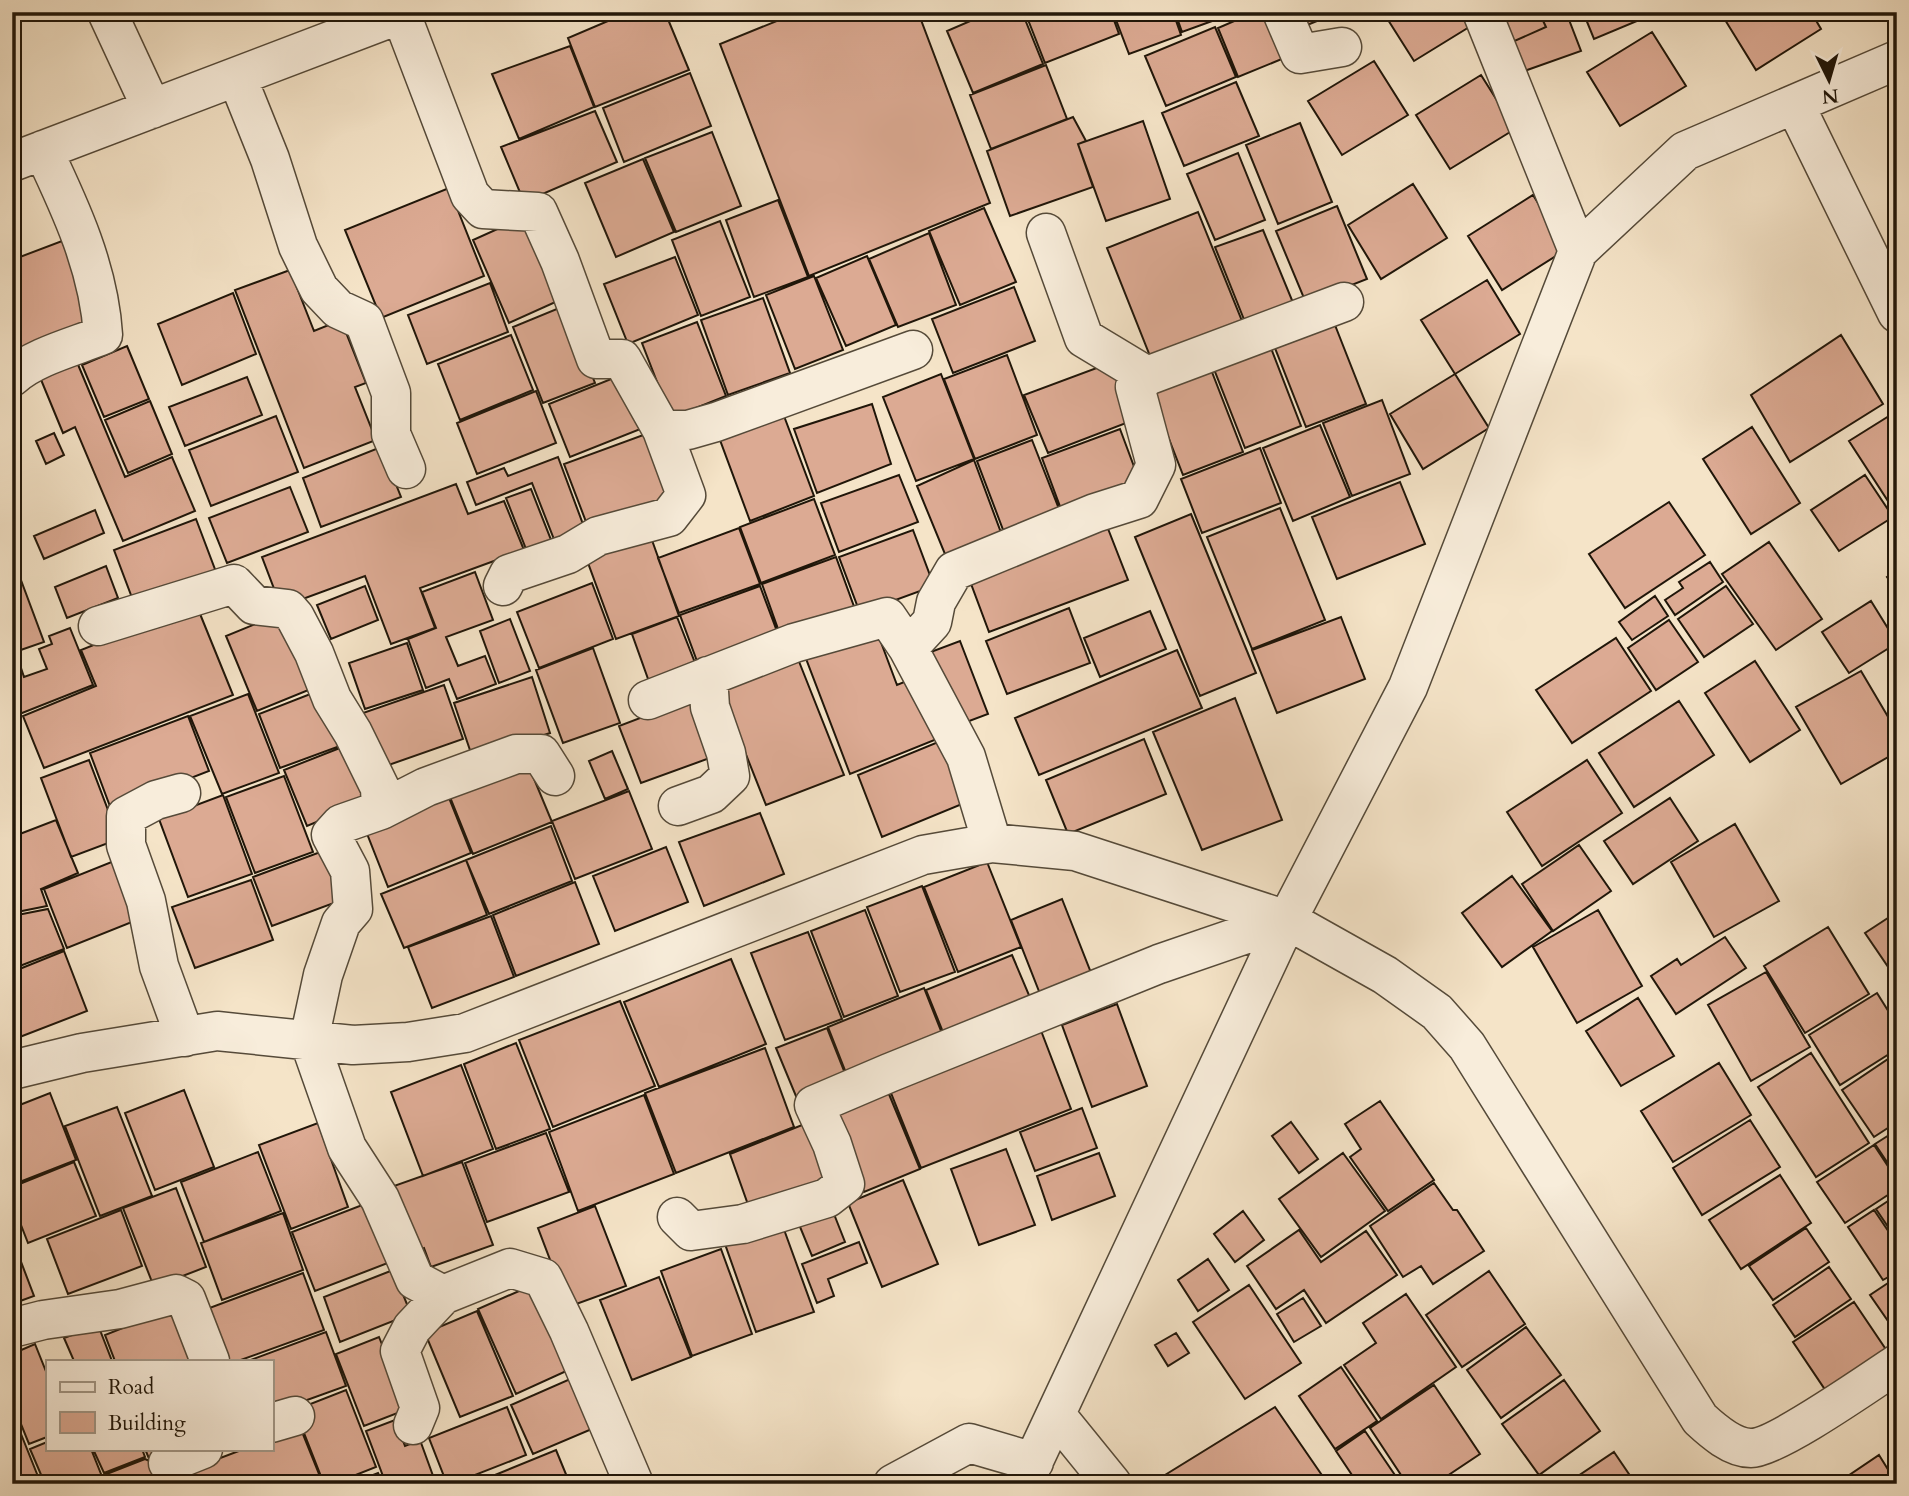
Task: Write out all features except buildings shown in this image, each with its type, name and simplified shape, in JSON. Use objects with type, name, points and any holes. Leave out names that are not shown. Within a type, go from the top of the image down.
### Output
[{"type":"street","points":[[107,12],[152,109]]},
{"type":"street","points":[[1282,12],[1300,54],[1342,47]]},
{"type":"street","points":[[1482,12],[1578,251]]},
{"type":"street","points":[[12,377],[50,355],[103,335],[102,309],[74,217],[27,156],[404,13],[470,195],[484,209],[538,212],[560,261],[596,359],[622,359],[663,430],[686,495],[669,517],[598,536],[568,554],[509,574],[503,586]]},
{"type":"street","points":[[893,1484],[969,1443],[1028,1473],[1287,920],[1408,687],[1578,251],[1685,151],[1897,60]]},
{"type":"street","points":[[237,77],[270,159],[298,246],[319,289],[338,309],[364,321],[391,393],[391,435],[406,469]]},
{"type":"street","points":[[1795,105],[1897,313]]},
{"type":"street","points":[[1046,233],[1084,338],[1147,376]]},
{"type":"street","points":[[908,648],[932,622],[936,602],[954,571],[1095,513],[1139,499],[1156,465],[1135,387],[1147,376],[1344,302]]},
{"type":"street","points":[[663,430],[688,430],[716,422],[913,350]]},
{"type":"street","points":[[98,626],[234,584],[254,605],[288,609],[295,617],[332,699],[380,788],[381,810]]},
{"type":"street","points":[[648,700],[794,643],[887,617],[908,648],[966,757],[992,843]]},
{"type":"street","points":[[678,806],[711,794],[730,776],[726,752],[710,707],[708,676]]},
{"type":"street","points":[[443,1295],[415,1280],[380,1199],[347,1148],[309,1041],[323,975],[341,923],[353,909],[350,871],[331,835],[341,824],[381,810],[426,787],[516,754],[541,754],[555,776]]},
{"type":"street","points":[[181,793],[156,800],[126,816],[126,845],[146,901],[159,966],[185,1037]]},
{"type":"street","points":[[12,1070],[82,1054],[217,1031],[353,1045],[408,1042],[465,1033],[923,855],[992,843],[1075,851],[1287,920],[1385,975],[1437,1012],[1467,1046],[1700,1419],[1722,1439],[1751,1448],[1777,1440],[1897,1364]]},
{"type":"street","points":[[677,1217],[691,1231],[743,1224],[827,1198],[845,1184],[832,1144],[814,1105],[1159,964],[1287,920]]},
{"type":"street","points":[[413,1426],[421,1408],[400,1351],[412,1328],[443,1295],[510,1268],[543,1278],[569,1331],[634,1484]]},
{"type":"street","points":[[12,1328],[120,1309],[176,1294],[186,1299],[210,1360]]},
{"type":"street","points":[[1056,1415],[1112,1484]]},
{"type":"street","points":[[168,1463],[200,1450]]}]
